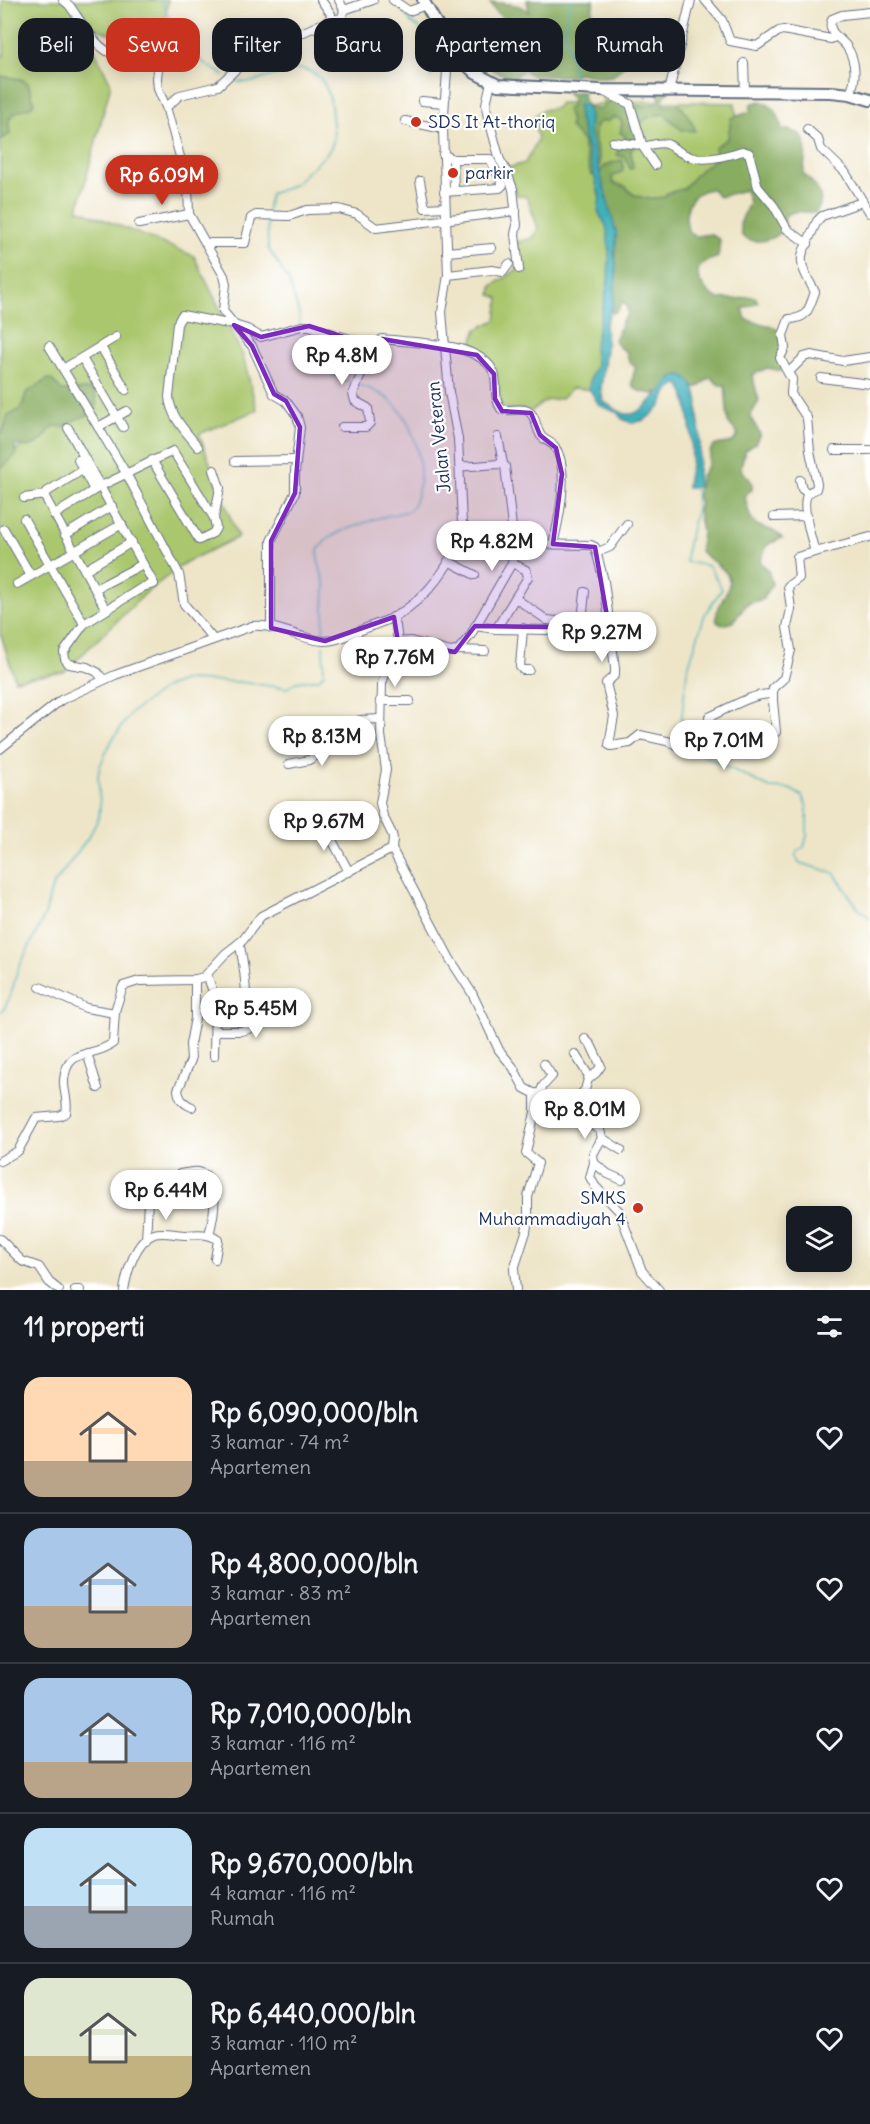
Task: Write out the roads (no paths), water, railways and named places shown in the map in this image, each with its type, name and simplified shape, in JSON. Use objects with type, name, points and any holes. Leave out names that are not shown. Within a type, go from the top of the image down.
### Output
[{"type":"highway","points":[[424,3],[433,18]]},
{"type":"highway","points":[[476,72],[490,82],[506,87],[850,94],[870,100]]},
{"type":"street","points":[[63,0],[100,46],[113,55],[130,56],[151,48],[158,49],[160,53],[158,89],[166,107],[188,184],[189,214],[224,276],[226,284],[223,311],[252,346],[274,394],[286,400],[299,422],[295,493],[271,541],[271,628]]},
{"type":"street","points":[[321,0],[331,14],[330,18]]},
{"type":"street","points":[[339,0],[344,10],[342,18]]},
{"type":"street","points":[[344,10],[373,0]]},
{"type":"street","points":[[393,0],[409,11],[424,3]]},
{"type":"street","points":[[669,91],[691,0]]},
{"type":"street","points":[[705,0],[722,20],[730,41],[757,46],[783,30],[831,39],[835,37]]},
{"type":"street","points":[[850,94],[854,85],[853,63],[845,45],[835,37],[831,30],[832,19],[842,15],[870,12]]},
{"type":"street","points":[[170,104],[180,95],[218,86],[249,57],[314,27]]},
{"type":"street","points":[[744,63],[745,92]]},
{"type":"street","name":"Jalan Veteran","points":[[0,748],[56,703],[101,681],[252,626],[271,628],[325,641],[393,618],[420,599],[448,561],[458,542],[462,523],[458,439],[449,392],[442,307],[448,275],[443,154],[447,72]]},
{"type":"street","points":[[490,82],[486,104],[487,113],[500,160],[513,189],[519,269]]},
{"type":"street","points":[[595,90],[630,104],[642,146],[656,165]]},
{"type":"street","points":[[422,101],[444,103]]},
{"type":"street","points":[[405,121],[443,129]]},
{"type":"street","points":[[807,129],[818,139],[821,149],[845,172],[870,213]]},
{"type":"street","points":[[613,142],[642,146],[666,143],[689,156],[708,158],[746,151],[751,156],[758,187],[774,206],[787,230],[808,244]]},
{"type":"street","points":[[443,154],[453,159],[490,159],[503,185],[500,188],[444,192]]},
{"type":"street","points":[[453,159],[454,190]]},
{"type":"street","points":[[420,181],[424,208],[445,207]]},
{"type":"street","points":[[808,494],[818,486],[810,451],[807,422],[792,394],[792,379],[780,358],[786,345],[783,335],[789,319],[797,320],[806,314],[815,292],[805,275],[801,257],[817,221],[824,214],[862,202]]},
{"type":"street","points":[[207,243],[245,243],[251,218],[256,215],[289,216],[307,210],[339,209],[351,211],[376,228],[516,211]]},
{"type":"street","points":[[139,224],[189,214]]},
{"type":"street","points":[[447,252],[492,248]]},
{"type":"street","points":[[448,275],[492,270],[504,272],[509,264]]},
{"type":"street","points":[[198,447],[173,414],[170,406],[169,398],[179,318],[185,315],[234,325],[261,337],[309,326],[353,340],[371,351]]},
{"type":"street","points":[[63,369],[116,337]]},
{"type":"street","points":[[342,427],[366,427],[369,423],[368,408],[355,401],[353,394],[371,351],[382,339],[446,346],[473,353],[483,360],[494,374],[495,399],[501,409],[527,410],[531,413],[540,435],[556,448],[561,459],[559,520],[553,544]]},
{"type":"street","points":[[49,346],[126,473],[181,577],[183,604],[213,639]]},
{"type":"street","points":[[101,346],[126,390]]},
{"type":"street","points":[[788,373],[804,357],[811,355],[843,361],[870,357]]},
{"type":"street","points":[[82,358],[123,427]]},
{"type":"street","points":[[821,378],[870,384]]},
{"type":"street","points":[[98,427],[127,411]]},
{"type":"street","points":[[68,428],[98,488]]},
{"type":"street","points":[[458,650],[512,563],[514,544],[507,471],[503,464],[498,437]]},
{"type":"street","points":[[834,450],[870,450]]},
{"type":"street","points":[[54,515],[98,488],[126,473],[152,460],[171,451],[176,452],[214,518],[216,528],[213,533],[201,540],[197,539],[152,460]]},
{"type":"street","points":[[78,460],[82,470],[112,506],[154,584],[143,587],[84,624],[66,648],[64,655],[69,664],[93,670],[101,681]]},
{"type":"street","points":[[236,461],[296,460]]},
{"type":"street","points":[[460,466],[503,464]]},
{"type":"street","points":[[24,498],[45,495],[82,470]]},
{"type":"street","points":[[214,470],[220,488],[214,518]]},
{"type":"street","points":[[800,480],[801,487],[808,494],[807,516],[815,552]]},
{"type":"street","points":[[45,495],[104,606],[108,609]]},
{"type":"street","points":[[65,535],[112,506]]},
{"type":"street","points":[[774,517],[807,516]]},
{"type":"street","points":[[24,519],[84,624]]},
{"type":"street","points":[[462,523],[476,540],[514,544],[591,545],[598,552],[615,672],[606,683],[614,716],[609,745],[630,743],[640,735],[677,745],[706,748],[726,758],[739,744],[776,732],[772,694],[774,686],[784,678],[791,650],[788,627],[791,609],[788,586],[799,578],[797,557],[870,537]]},
{"type":"street","points":[[17,584],[122,524]]},
{"type":"street","points":[[598,552],[610,547],[627,524]]},
{"type":"street","points":[[4,529],[31,576]]},
{"type":"street","points":[[85,570],[132,542]]},
{"type":"street","points":[[448,561],[475,575]]},
{"type":"street","points":[[496,629],[527,580],[526,570],[512,563]]},
{"type":"street","points":[[95,589],[143,564]]},
{"type":"street","points":[[515,598],[547,620],[577,623],[582,621],[585,592]]},
{"type":"street","points":[[393,618],[398,642],[382,683],[380,701],[381,735],[386,770],[380,803],[383,816],[392,834],[392,849],[450,959],[472,993],[496,1045],[513,1067],[522,1085],[537,1094],[555,1111],[566,1110],[597,1127],[602,1133],[602,1138],[594,1151],[594,1163],[590,1177],[619,1211],[642,1271],[659,1290]]},
{"type":"street","points":[[475,626],[496,629],[588,631],[609,628]]},
{"type":"street","points":[[523,628],[520,665],[523,670],[529,670]]},
{"type":"street","points":[[398,642],[411,641],[451,651],[485,651]]},
{"type":"street","points":[[706,748],[713,736],[709,726],[710,717],[756,696],[772,694]]},
{"type":"street","points":[[380,701],[410,700]]},
{"type":"street","points":[[289,764],[309,760],[330,749],[360,720],[381,719]]},
{"type":"street","points":[[322,821],[349,872]]},
{"type":"street","points":[[0,1161],[18,1151],[36,1118],[59,1116],[66,1113],[68,1106],[63,1083],[67,1065],[72,1058],[99,1051],[113,1043],[115,1013],[121,989],[127,984],[195,980],[207,975],[225,954],[243,940],[261,916],[392,849]]},
{"type":"street","points":[[215,1031],[249,1029],[244,966],[238,943]]},
{"type":"street","points":[[207,975],[215,997],[214,1056]]},
{"type":"street","points":[[192,1107],[181,1100],[178,1090],[191,1060],[195,980]]},
{"type":"street","points":[[40,987],[86,1008],[115,1013]]},
{"type":"street","points":[[566,1110],[585,1090],[590,1078],[600,1069],[601,1063],[591,1045],[585,1040]]},
{"type":"street","points":[[87,1053],[98,1088]]},
{"type":"street","points":[[575,1054],[590,1078]]},
{"type":"street","points":[[516,1290],[514,1269],[526,1232],[528,1197],[538,1163],[526,1153],[537,1094],[552,1076],[544,1064]]},
{"type":"street","points":[[602,1138],[621,1150]]},
{"type":"street","points":[[594,1163],[608,1174],[622,1179]]},
{"type":"street","points":[[146,1239],[148,1201],[154,1196],[177,1189],[180,1174],[194,1172],[206,1176],[214,1195],[215,1208],[209,1235]]},
{"type":"street","points":[[124,1290],[129,1265],[146,1239],[156,1233],[209,1235],[217,1238],[219,1243],[215,1259]]},
{"type":"street","points":[[0,1239],[22,1261],[39,1267],[51,1284],[59,1290]]},
{"type":"water","points":[[578,105],[586,105],[590,115],[589,133],[616,232],[614,253],[616,279],[613,304],[605,326],[607,341],[601,388],[603,401],[623,413],[633,414],[648,404],[657,391],[656,396],[659,396],[674,377],[684,376],[689,380],[698,402],[700,446],[698,487],[687,488],[692,447],[688,412],[680,385],[676,384],[666,394],[661,406],[645,420],[632,423],[622,419],[618,413],[599,405],[589,388],[596,365],[594,348],[608,282],[609,248],[606,225],[598,212],[600,197],[579,117]]},
{"type":"waterway","points":[[161,0],[178,35],[192,53],[224,75]]},
{"type":"waterway","points":[[570,0],[565,30],[576,84]]},
{"type":"waterway","points":[[405,13],[411,23],[419,27],[431,55],[431,78]]},
{"type":"waterway","points":[[231,79],[253,82],[284,71],[305,70],[322,80],[329,97],[334,137],[330,149],[296,183],[270,194],[267,212]]},
{"type":"waterway","points":[[578,94],[581,104]]},
{"type":"waterway","points":[[267,217],[268,248],[289,281],[300,324]]},
{"type":"waterway","points":[[301,329],[307,349],[318,365],[334,376],[354,383]]},
{"type":"waterway","points":[[323,637],[325,585],[318,560],[318,550],[327,539],[342,531],[378,518],[409,511],[419,487],[420,472],[415,441],[403,415],[383,395],[359,385]]},
{"type":"waterway","points":[[681,742],[679,741],[687,671],[705,614],[722,589],[709,566],[686,562],[696,512],[695,486]]},
{"type":"waterway","points":[[0,1012],[10,997],[18,969],[45,915],[52,887],[90,835],[99,817],[98,776],[100,766],[111,742],[131,713],[166,687],[186,680],[239,682],[287,688],[296,682],[319,679],[324,673],[323,645]]},
{"type":"waterway","points":[[693,750],[770,788],[790,789],[802,796],[807,807],[807,836],[804,847],[796,853],[796,857],[800,863],[834,873],[858,908],[870,918]]},
{"type":"place","name":"SDS It At-thoriq","points":[[416,122]]},
{"type":"place","name":"parkir","points":[[453,173]]},
{"type":"place","name":"SMKS Muhammadiyah 4","points":[[638,1208]]}]
